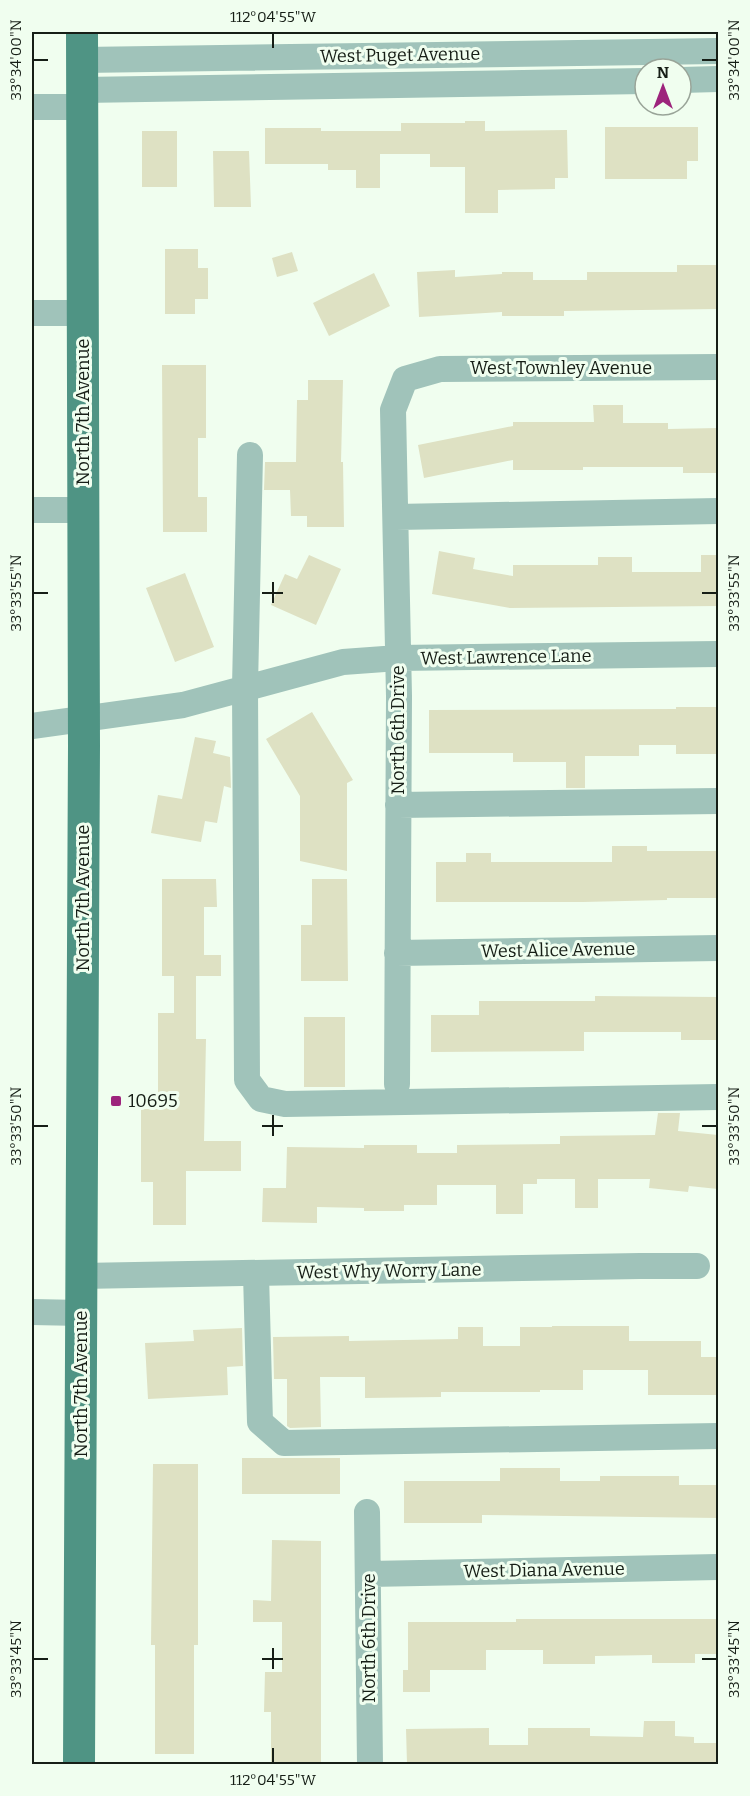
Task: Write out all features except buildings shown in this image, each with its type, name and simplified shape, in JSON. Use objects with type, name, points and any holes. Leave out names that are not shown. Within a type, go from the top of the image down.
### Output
[{"type":"main road","name":"North 7th Avenue","points":[[79,1764],[84,719],[83,72]]},
{"type":"street","name":"West Puget Avenue","points":[[32,106],[83,72],[540,53],[718,51]]},
{"type":"street","points":[[540,53],[540,82]]},
{"type":"street","name":"West Puget Avenue","points":[[83,72],[540,82],[633,81]]},
{"type":"street","points":[[693,80],[718,79]]},
{"type":"street","points":[[32,313],[83,313]]},
{"type":"street","name":"West Townley Avenue","points":[[405,379],[440,369],[718,367]]},
{"type":"street","name":"North 6th Drive","points":[[396,1083],[398,658],[393,410],[405,379]]},
{"type":"street","points":[[250,455],[245,687],[247,1080],[261,1099],[285,1104],[718,1097]]},
{"type":"street","points":[[32,510],[83,510]]},
{"type":"street","points":[[396,517],[718,511]]},
{"type":"street","name":"West Lawrence Lane","points":[[32,726],[183,705],[343,662],[398,658],[718,654]]},
{"type":"street","points":[[398,805],[718,801]]},
{"type":"street","name":"West Alice Avenue","points":[[397,953],[718,948]]},
{"type":"street","name":"West Why Worry Lane","points":[[81,1276],[697,1266]]},
{"type":"street","points":[[256,1274],[260,1422],[284,1443],[718,1436]]},
{"type":"street","points":[[32,1312],[81,1313]]},
{"type":"street","name":"North 6th Drive","points":[[367,1512],[370,1764]]},
{"type":"street","name":"West Diana Avenue","points":[[369,1574],[718,1567]]},
{"type":"place","name":"10695","points":[[116,1101]]}]
